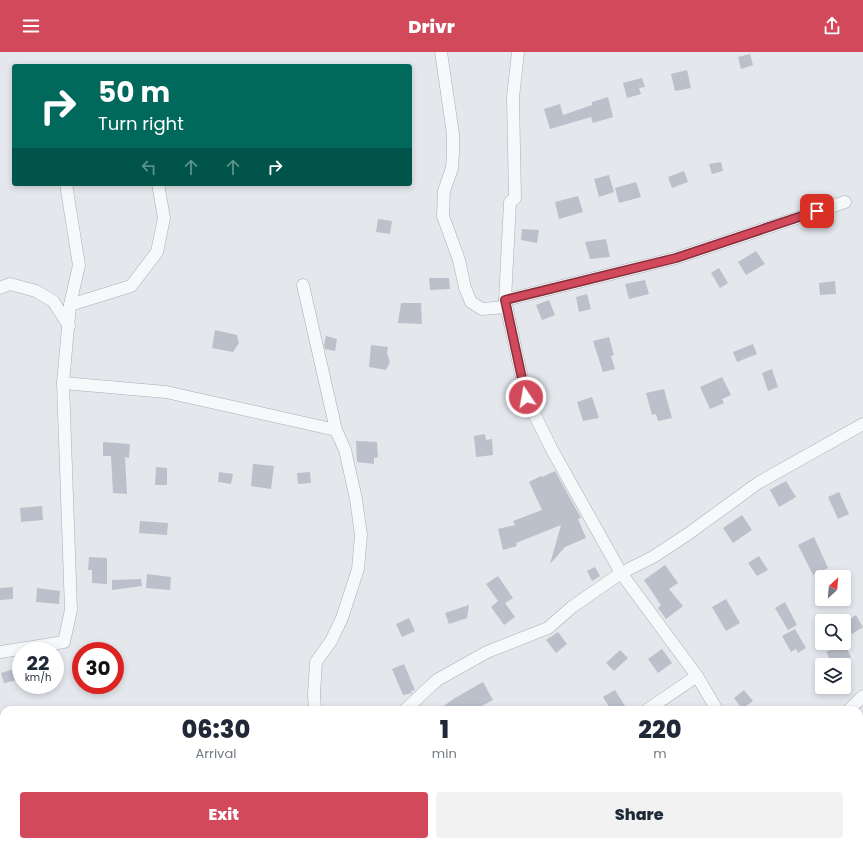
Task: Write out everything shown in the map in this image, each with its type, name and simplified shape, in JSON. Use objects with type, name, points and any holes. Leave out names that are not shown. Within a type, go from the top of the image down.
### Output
[{"type":"street","points":[[441,52],[453,134],[452,168],[444,191],[443,216],[459,260],[465,288],[471,302],[482,309],[506,304],[676,258],[845,202]]},
{"type":"street","points":[[518,52],[513,97],[515,198],[510,202],[506,304],[526,397],[550,448],[621,572],[697,676],[715,706]]},
{"type":"street","points":[[0,652],[64,642],[71,610],[63,383],[70,305],[79,265],[66,186]]},
{"type":"street","points":[[70,305],[131,286],[157,252],[164,218],[158,186]]},
{"type":"street","points":[[0,288],[10,284],[36,291],[53,301],[69,326]]},
{"type":"street","points":[[303,285],[336,430],[345,450],[356,499],[361,535],[358,569],[342,618],[331,641],[316,662],[315,706]]},
{"type":"street","points":[[63,383],[166,392],[336,430]]},
{"type":"street","points":[[409,706],[437,680],[487,652],[548,628],[572,607],[621,572],[653,557],[688,534],[758,483],[863,424]]},
{"type":"street","points":[[653,706],[697,676]]},
{"type":"street","points":[[852,706],[863,696]]},
{"type":"building","points":[[750,54],[753,65],[741,69],[738,57]]},
{"type":"building","points":[[687,70],[691,88],[675,91],[671,74]]},
{"type":"building","points":[[642,78],[645,87],[639,88],[641,94],[627,98],[623,83]]},
{"type":"building","points":[[608,97],[613,117],[593,123],[591,117],[550,129],[544,109],[560,104],[563,115],[592,105],[592,102]]},
{"type":"building","points":[[721,162],[723,171],[712,174],[709,164]]},
{"type":"building","points":[[684,171],[688,182],[672,188],[668,177]]},
{"type":"building","points":[[609,175],[614,192],[599,197],[594,179]]},
{"type":"building","points":[[636,182],[641,197],[619,203],[615,188]]},
{"type":"building","points":[[578,196],[583,212],[559,219],[555,202]]},
{"type":"building","points":[[378,219],[392,221],[390,234],[376,232]]},
{"type":"building","points":[[522,229],[539,230],[537,243],[521,240]]},
{"type":"building","points":[[606,239],[610,257],[590,259],[585,242]]},
{"type":"building","points":[[756,251],[765,264],[746,275],[738,262]]},
{"type":"building","points":[[719,268],[728,283],[720,288],[711,273]]},
{"type":"building","points":[[429,278],[449,278],[450,289],[430,290]]},
{"type":"building","points":[[645,280],[649,294],[629,299],[625,284]]},
{"type":"building","points":[[835,281],[836,294],[820,295],[819,283]]},
{"type":"building","points":[[587,294],[591,309],[579,312],[576,297]]},
{"type":"building","points":[[549,300],[555,315],[542,320],[536,305]]},
{"type":"building","points":[[401,303],[421,303],[422,324],[398,323]]},
{"type":"building","points":[[215,330],[237,335],[239,343],[233,352],[212,348]]},
{"type":"building","points":[[326,336],[337,339],[335,351],[325,349],[324,345]]},
{"type":"building","points":[[609,337],[614,355],[611,356],[615,369],[603,372],[593,341]]},
{"type":"building","points":[[753,344],[757,354],[737,362],[733,352]]},
{"type":"building","points":[[371,345],[388,347],[387,353],[390,362],[386,370],[369,367]]},
{"type":"building","points":[[772,369],[778,387],[768,391],[762,373]]},
{"type":"building","points":[[722,377],[731,395],[722,399],[724,403],[710,409],[700,387]]},
{"type":"building","points":[[664,389],[672,418],[658,421],[656,414],[652,415],[646,393]]},
{"type":"building","points":[[592,397],[599,418],[583,421],[577,402]]},
{"type":"building","points":[[485,434],[486,440],[492,439],[493,455],[476,457],[474,436]]},
{"type":"building","points":[[356,441],[377,442],[378,457],[374,458],[374,464],[357,462]]},
{"type":"building","points":[[103,442],[130,444],[129,458],[125,457],[127,494],[113,493],[111,456],[103,456]]},
{"type":"building","points":[[253,464],[274,466],[271,489],[251,486]]},
{"type":"building","points":[[156,467],[167,468],[167,485],[155,485]]},
{"type":"building","points":[[555,471],[581,518],[578,519],[586,538],[565,547],[550,564],[561,525],[516,543],[517,546],[503,550],[498,529],[515,525],[513,521],[542,510],[529,482]]},
{"type":"building","points":[[219,472],[233,474],[231,484],[218,482]]},
{"type":"building","points":[[310,472],[311,483],[298,484],[297,473]]},
{"type":"building","points":[[786,481],[796,497],[779,507],[770,490]]},
{"type":"building","points":[[839,492],[849,514],[838,519],[828,497]]},
{"type":"building","points":[[42,506],[43,520],[21,522],[20,508]]},
{"type":"building","points":[[742,515],[752,530],[733,543],[723,528]]},
{"type":"building","points":[[140,521],[168,523],[167,535],[139,533]]},
{"type":"building","points":[[814,537],[828,568],[824,570],[815,570],[815,574],[813,575],[798,545]]},
{"type":"building","points":[[759,556],[768,570],[757,576],[748,563]]},
{"type":"building","points":[[89,557],[107,558],[107,584],[92,583],[92,570],[88,570]]},
{"type":"building","points":[[665,565],[678,583],[669,589],[683,606],[666,619],[658,608],[661,605],[644,580]]},
{"type":"building","points":[[595,567],[600,576],[592,581],[587,571]]},
{"type":"building","points":[[147,574],[171,577],[170,590],[146,588]]},
{"type":"building","points":[[498,576],[513,598],[505,603],[515,617],[504,625],[491,607],[498,601],[486,584]]},
{"type":"building","points":[[141,579],[142,586],[112,590],[112,580]]},
{"type":"building","points":[[13,587],[13,599],[0,600],[0,588]]},
{"type":"building","points":[[37,588],[60,591],[59,604],[36,602]]},
{"type":"building","points":[[726,599],[740,623],[726,631],[712,607]]},
{"type":"building","points":[[785,602],[797,625],[788,630],[775,608]]},
{"type":"building","points":[[469,605],[467,618],[449,624],[445,613]]},
{"type":"building","points":[[856,615],[863,627],[852,634],[851,632],[851,618]]},
{"type":"building","points":[[409,618],[415,631],[402,637],[396,624]]},
{"type":"building","points":[[795,629],[806,648],[798,653],[796,649],[791,652],[782,636]]},
{"type":"building","points":[[558,632],[567,644],[556,653],[546,640]]},
{"type":"building","points":[[662,649],[672,663],[658,673],[648,659]]},
{"type":"building","points":[[620,650],[628,658],[614,671],[606,663]]},
{"type":"building","points":[[830,650],[848,650],[851,657],[829,658],[826,652]]},
{"type":"building","points":[[404,664],[415,690],[411,691],[412,693],[403,695],[392,669]]},
{"type":"building","points":[[12,670],[12,681],[4,683],[1,673]]},
{"type":"building","points":[[483,682],[493,700],[482,706],[444,706]]},
{"type":"building","points":[[615,690],[625,706],[609,706],[603,697]]},
{"type":"building","points":[[744,690],[753,701],[746,706],[740,706],[734,698]]},
{"type":"route","points":[[526,397],[505,300],[676,258],[817,211]]}]
